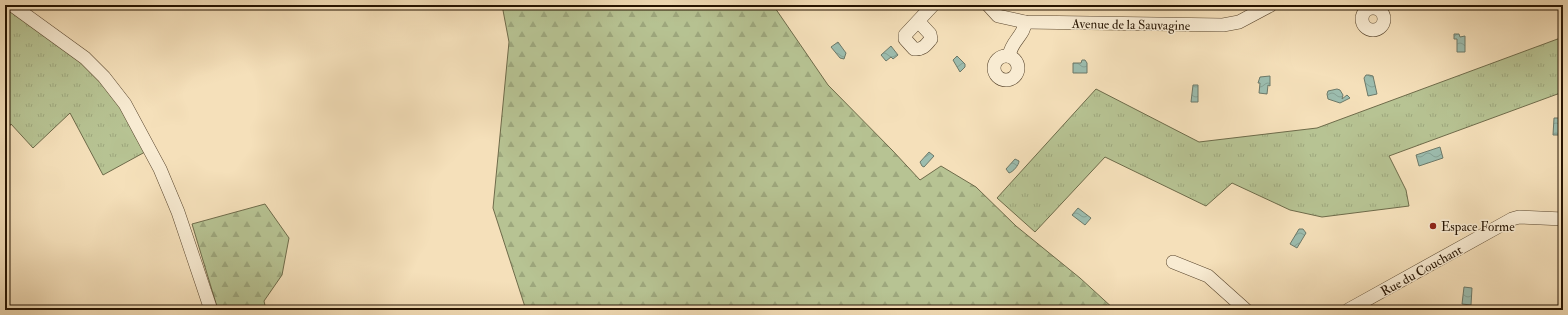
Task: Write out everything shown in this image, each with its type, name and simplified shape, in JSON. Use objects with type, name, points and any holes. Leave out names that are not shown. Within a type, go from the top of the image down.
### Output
[{"type":"street","points":[[12,5],[85,58],[104,77],[125,104],[160,169],[175,205],[211,310]]},
{"type":"street","points":[[919,22],[933,5]]},
{"type":"street","name":"Avenue de la Sauvagine","points":[[989,6],[998,16],[1025,22],[1223,25],[1240,22],[1271,5]]},
{"type":"street","points":[[1009,56],[1011,46],[1025,26],[1025,22]]},
{"type":"street","name":"Rue du Couchant","points":[[1348,310],[1512,219],[1519,217],[1563,219]]},
{"type":"street","points":[[1173,262],[1208,276],[1246,310]]},
{"type":"green space","points":[[502,5],[773,5],[828,85],[920,180],[941,166],[976,187],[1016,226],[1080,278],[1115,310],[526,310],[493,208],[509,42]]},
{"type":"green space","points":[[5,8],[68,51],[97,77],[121,106],[145,152],[103,175],[70,113],[33,148],[11,124],[5,133]]},
{"type":"green space","points":[[1563,37],[1563,92],[1389,156],[1406,190],[1409,206],[1322,217],[1290,210],[1232,183],[1206,206],[1105,157],[1035,232],[997,198],[1096,89],[1199,142],[1317,128]]},
{"type":"green space","points":[[265,204],[289,238],[282,275],[264,301],[266,310],[218,310],[192,224]]},
{"type":"water","points":[[1454,34],[1459,34],[1460,37],[1465,36],[1465,52],[1457,52],[1457,39],[1454,39]]},
{"type":"water","points":[[838,42],[846,53],[844,59],[840,58],[831,47]]},
{"type":"water","points":[[891,46],[898,55],[893,59],[891,57],[886,61],[881,55]]},
{"type":"water","points":[[957,56],[965,64],[965,67],[960,72],[953,60]]},
{"type":"water","points":[[1082,60],[1085,60],[1087,63],[1087,73],[1073,73],[1073,63],[1081,63]]},
{"type":"water","points":[[1366,75],[1373,76],[1377,94],[1368,96],[1364,78]]},
{"type":"water","points":[[1270,76],[1270,86],[1268,85],[1267,94],[1259,93],[1260,83],[1258,83],[1260,77]]},
{"type":"water","points":[[1193,85],[1198,85],[1198,102],[1191,102]]},
{"type":"water","points":[[1337,89],[1340,90],[1343,95],[1342,99],[1347,95],[1350,98],[1340,103],[1328,99],[1328,91]]},
{"type":"water","points":[[1554,118],[1561,118],[1560,123],[1563,124],[1563,135],[1553,135]]},
{"type":"water","points":[[1440,147],[1443,158],[1419,166],[1416,155]]},
{"type":"water","points":[[929,152],[934,156],[924,167],[920,162]]},
{"type":"water","points":[[1015,159],[1019,161],[1018,164],[1014,170],[1009,173],[1006,169]]},
{"type":"water","points":[[1078,208],[1091,218],[1085,225],[1072,215]]},
{"type":"water","points":[[1299,229],[1303,229],[1306,233],[1297,248],[1290,244]]},
{"type":"water","points":[[1464,287],[1472,288],[1471,305],[1462,304]]},
{"type":"place","name":"Espace Forme","points":[[1433,226]]}]
